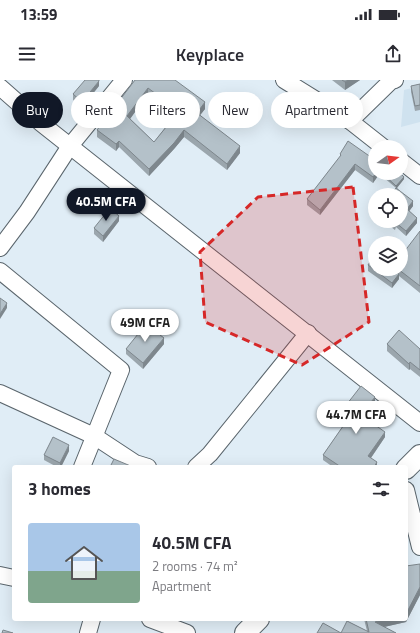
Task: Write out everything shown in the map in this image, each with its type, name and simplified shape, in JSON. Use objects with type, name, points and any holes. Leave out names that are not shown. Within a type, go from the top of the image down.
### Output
[{"type":"street","points":[[0,248],[27,212],[70,146],[124,80]]},
{"type":"street","points":[[284,80],[303,92]]},
{"type":"street","points":[[363,108],[391,81],[395,80]]},
{"type":"street","points":[[0,87],[42,124],[420,423]]},
{"type":"street","points":[[359,128],[374,140]]},
{"type":"street","points":[[408,167],[420,176]]},
{"type":"street","points":[[0,271],[121,370],[83,465]]},
{"type":"street","points":[[198,465],[210,454],[308,333]]},
{"type":"street","points":[[0,393],[94,436],[135,463],[142,465]]},
{"type":"street","points":[[408,467],[420,455]]},
{"type":"street","points":[[408,498],[420,547]]},
{"type":"street","points":[[0,575],[12,578]]},
{"type":"street","points":[[88,633],[91,621]]},
{"type":"street","points":[[155,621],[187,633]]},
{"type":"street","points":[[245,633],[257,621]]},
{"type":"highlighted area","points":[[353,187],[369,322],[302,365],[205,322],[200,252],[258,197]]},
{"type":"shaded area","points":[[420,86],[420,122],[401,127],[404,90]]},
{"type":"building","points":[[85,80],[99,80],[90,92],[75,92]]},
{"type":"building","points":[[135,80],[175,80],[191,92],[153,92],[148,88],[145,92],[135,92],[135,105],[127,116],[126,92]]},
{"type":"building","points":[[420,84],[420,105],[415,106],[411,86]]},
{"type":"building","points":[[200,98],[205,102],[200,109]]},
{"type":"building","points":[[200,115],[208,121],[208,128],[217,128],[240,146],[227,164],[184,130],[174,143],[149,169],[119,141],[116,144],[97,130],[99,128],[127,128],[127,116],[135,124],[135,128],[139,128],[154,142],[165,128],[200,128]]},
{"type":"building","points":[[348,141],[368,155],[368,173],[355,164],[320,210],[307,199],[341,155],[340,154]]},
{"type":"building","points":[[390,180],[401,180],[396,186]]},
{"type":"building","points":[[408,197],[413,201],[408,208]]},
{"type":"building","points":[[110,208],[119,216],[103,236],[94,228]]},
{"type":"building","points":[[408,210],[417,218],[406,231],[402,228],[408,228]]},
{"type":"building","points":[[420,231],[420,286],[407,276],[408,247]]},
{"type":"building","points":[[383,276],[397,276],[392,283]]},
{"type":"building","points":[[0,298],[7,303],[0,314]]},
{"type":"building","points":[[146,324],[164,338],[143,363],[126,349]]},
{"type":"building","points":[[399,330],[420,349],[420,370],[410,362],[409,364],[387,344]]},
{"type":"building","points":[[361,386],[375,397],[361,415],[385,432],[368,456],[377,462],[375,465],[338,465],[323,455],[348,419],[340,413]]},
{"type":"building","points":[[53,437],[69,445],[60,463],[44,455]]},
{"type":"building","points":[[114,459],[128,465],[111,465]]},
{"type":"building","points":[[420,564],[420,587],[408,610],[408,566]]},
{"type":"building","points":[[347,621],[369,632],[366,621],[379,621],[375,622],[396,633],[341,633]]},
{"type":"building","points":[[323,623],[341,633],[317,633]]},
{"type":"building","points":[[3,630],[13,633],[2,633]]}]
